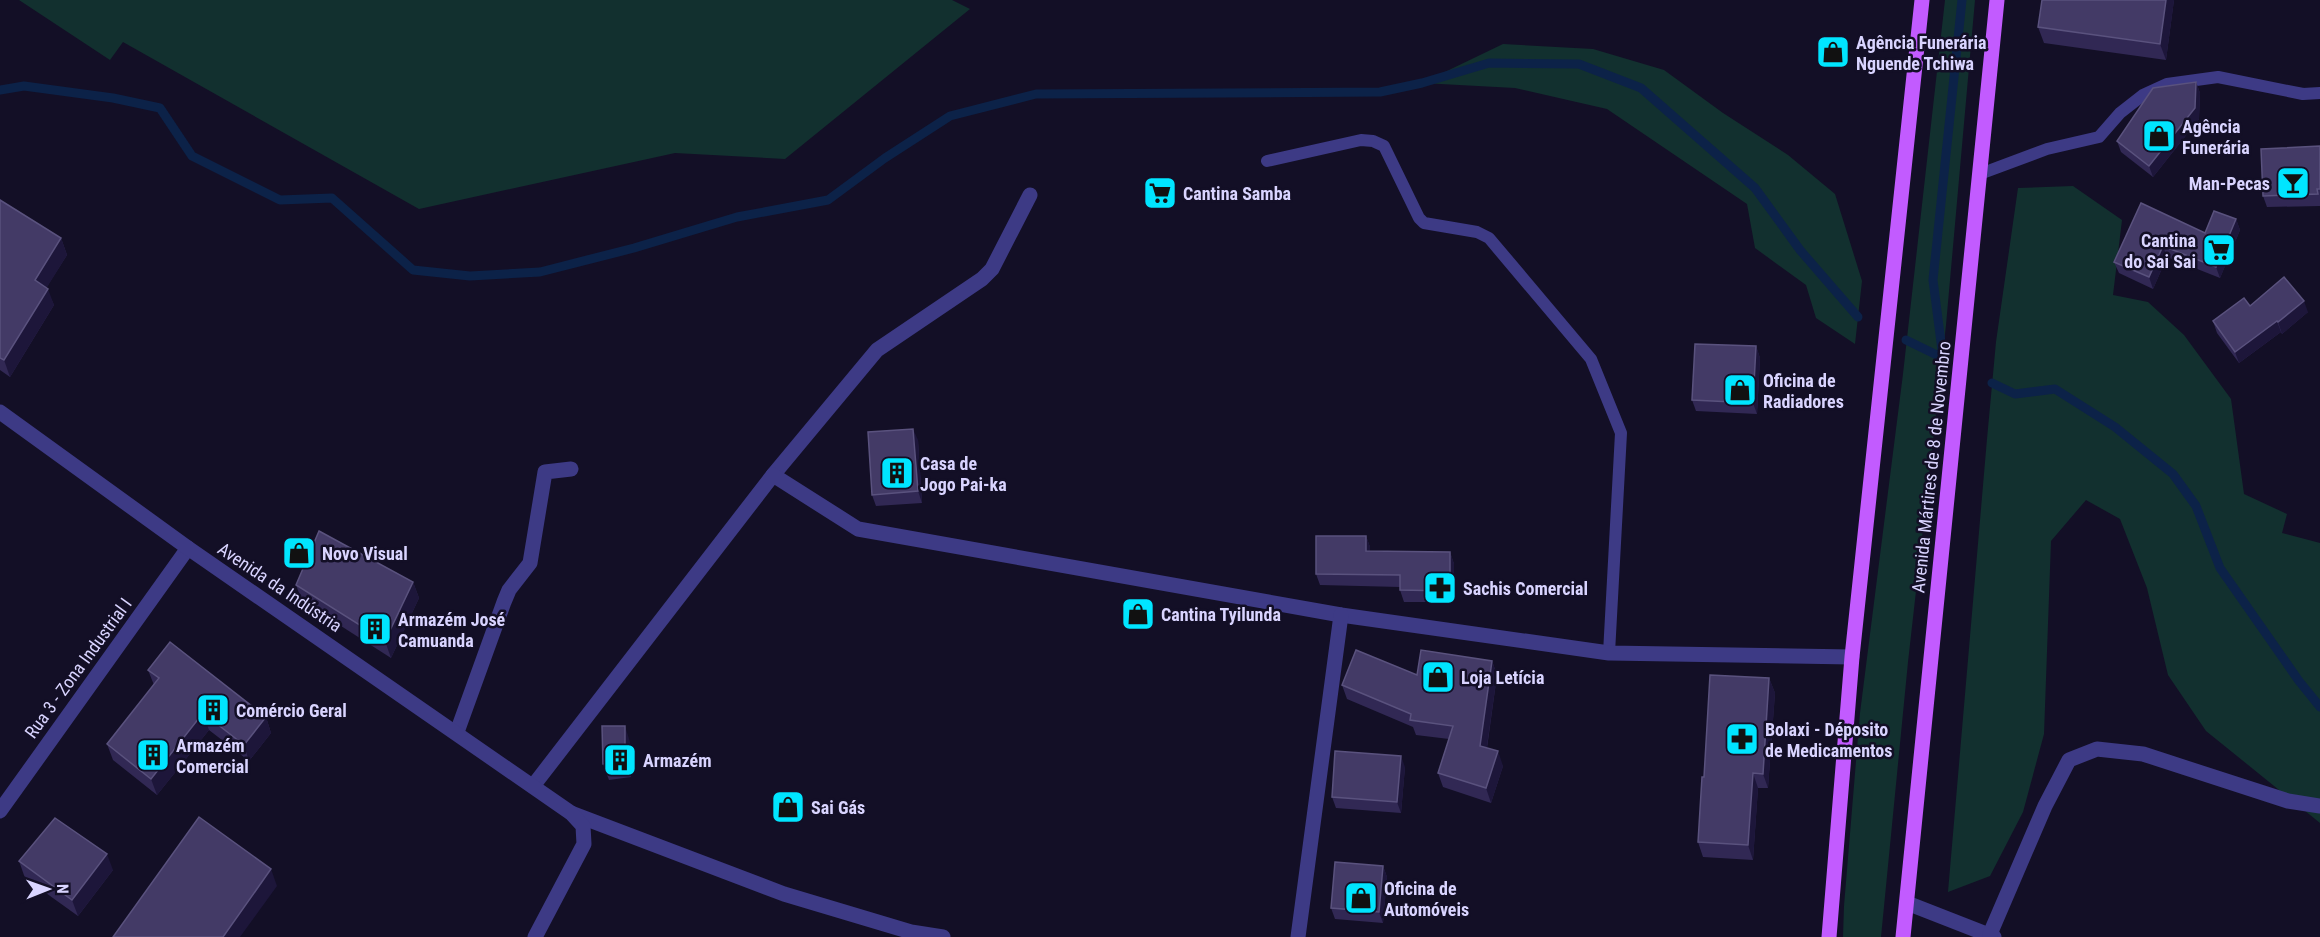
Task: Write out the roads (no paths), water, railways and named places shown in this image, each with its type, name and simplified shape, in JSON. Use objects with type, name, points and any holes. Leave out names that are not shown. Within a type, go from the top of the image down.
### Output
[{"type":"main road","points":[[1829,937],[1852,657],[1922,0]]},
{"type":"main road","name":"Avenida Mártires de 8 de Novembro","points":[[1903,937],[1997,0]]},
{"type":"street","points":[[533,786],[773,476],[877,350],[973,285],[992,269],[1030,195]]},
{"type":"street","name":"Avenida da Indústria","points":[[0,412],[188,548],[571,813],[583,826],[584,844],[535,937]]},
{"type":"street","points":[[457,732],[506,596],[530,563],[545,472],[571,469]]},
{"type":"street","points":[[773,476],[858,529],[1341,615],[1609,653],[1852,657]]},
{"type":"street","name":"Rua 3 - Zona Industrial I","points":[[0,811],[188,548]]},
{"type":"street","points":[[1298,937],[1341,615]]},
{"type":"street","points":[[1907,903],[1992,936],[2045,806],[2069,760],[2097,749],[2143,753],[2288,801],[2320,806]]},
{"type":"street","points":[[571,813],[784,894],[911,935],[943,937]]},
{"type":"lane","points":[[1980,174],[2046,149],[2099,137],[2120,113],[2143,95],[2167,84],[2218,77],[2303,94],[2320,93]]},
{"type":"lane","points":[[1267,161],[1361,140],[1373,141],[1384,146],[1419,218],[1424,223],[1477,232],[1489,238],[1591,359],[1621,433],[1609,653]]},
{"type":"waterway","points":[[1943,358],[1933,280],[1962,0]]},
{"type":"waterway","points":[[0,90],[24,86],[113,98],[160,108],[192,156],[280,200],[332,198],[413,270],[470,276],[540,272],[634,248],[737,217],[828,200],[885,158],[950,116],[1036,94],[1380,92],[1422,83],[1489,63],[1579,64],[1641,88],[1755,188],[1800,250],[1858,317]]},
{"type":"waterway","points":[[1906,340],[1943,358]]},
{"type":"waterway","points":[[1992,383],[2015,394],[2055,389],[2115,427],[2173,474],[2196,506],[2220,568],[2299,681],[2320,707]]},
{"type":"place","name":"Agência Funerária Nguende Tchiwa","points":[[1833,52]]},
{"type":"place","name":"Agência Funerária","points":[[2159,136]]},
{"type":"place","name":"Man-Pecas","points":[[2293,183]]},
{"type":"place","name":"Cantina Samba","points":[[1160,193]]},
{"type":"place","name":"Cantina do Sai Sai","points":[[2219,250]]},
{"type":"place","name":"Oficina de Radiadores","points":[[1740,390]]},
{"type":"place","name":"Casa de Jogo Pai-ka","points":[[897,473]]},
{"type":"place","name":"Novo Visual","points":[[299,553]]},
{"type":"place","name":"Sachis Comercial","points":[[1440,588]]},
{"type":"place","name":"Cantina Tyilunda","points":[[1138,614]]},
{"type":"place","name":"Armazém José Camuanda","points":[[375,629]]},
{"type":"place","name":"Loja Letícia","points":[[1438,677]]},
{"type":"place","name":"Comércio Geral","points":[[213,710]]},
{"type":"place","name":"Bolaxi - Déposito de Medicamentos","points":[[1742,739]]},
{"type":"place","name":"Armazém Comercial","points":[[153,755]]},
{"type":"place","name":"Armazém","points":[[620,760]]},
{"type":"place","name":"Sai Gás","points":[[788,807]]},
{"type":"place","name":"Oficina de Automóveis","points":[[1361,898]]}]
